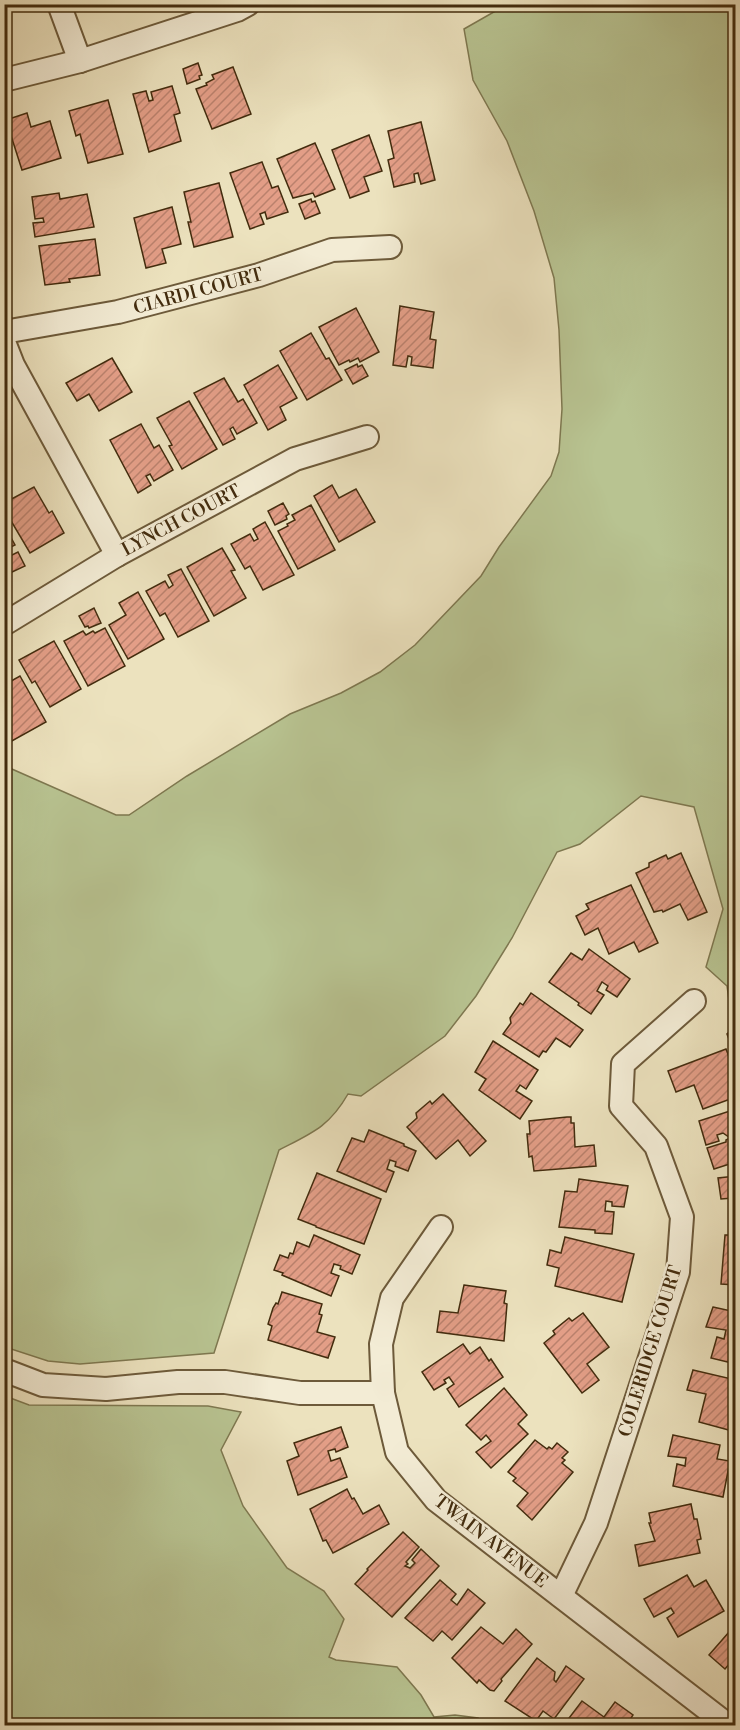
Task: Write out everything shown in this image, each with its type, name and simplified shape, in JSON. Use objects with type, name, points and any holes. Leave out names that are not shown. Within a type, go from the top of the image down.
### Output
[{"type":"street","points":[[59,4],[80,61]]},
{"type":"street","points":[[4,80],[80,61],[237,10],[248,4]]},
{"type":"street","name":"CIARDI COURT","points":[[4,332],[118,312],[259,275],[332,250],[390,248]]},
{"type":"street","points":[[4,342],[13,364],[117,555]]},
{"type":"street","name":"LYNCH COURT","points":[[4,624],[117,555],[295,459],[367,437]]},
{"type":"street","name":"COLERIDGE COURT","points":[[561,1596],[596,1523],[678,1272],[682,1217],[656,1146],[621,1106],[623,1064],[694,1001]]},
{"type":"street","name":"TWAIN AVENUE","points":[[441,1227],[392,1298],[381,1344],[383,1394],[397,1452],[436,1500],[729,1725]]},
{"type":"street","points":[[4,1370],[43,1385],[64,1387],[106,1389],[178,1382],[225,1382],[300,1393],[383,1394]]},
{"type":"green space","points":[[506,5],[735,5],[735,1023],[732,1021],[727,986],[706,967],[723,909],[694,807],[641,796],[580,844],[557,852],[512,938],[476,996],[445,1036],[361,1096],[348,1094],[327,1122],[279,1150],[214,1353],[80,1364],[48,1361],[5,1347],[5,766],[116,815],[129,815],[187,776],[290,714],[341,693],[380,672],[415,645],[481,576],[499,547],[551,476],[559,452],[562,409],[559,330],[554,278],[534,211],[507,141],[473,80],[464,29]]},
{"type":"green space","points":[[5,1396],[29,1405],[208,1406],[241,1412],[221,1450],[243,1506],[287,1568],[324,1591],[344,1619],[329,1657],[336,1660],[397,1667],[421,1695],[434,1717],[455,1715],[478,1718],[484,1725],[5,1725]]},
{"type":"building","points":[[198,63],[202,75],[199,76],[200,79],[187,84],[183,69]]},
{"type":"building","points":[[233,67],[251,114],[212,129],[196,89],[207,85],[206,83],[214,79],[212,75]]},
{"type":"building","points":[[172,86],[180,113],[174,115],[181,141],[149,152],[133,94],[146,91],[149,101],[153,100],[151,92]]},
{"type":"building","points":[[108,100],[123,154],[88,163],[80,134],[76,136],[69,111]]},
{"type":"building","points":[[27,113],[31,127],[50,121],[61,158],[22,170],[6,120]]},
{"type":"building","points":[[421,122],[435,180],[421,184],[418,173],[414,174],[415,182],[394,187],[388,160],[394,158],[388,131]]},
{"type":"building","points":[[369,135],[382,171],[364,177],[369,191],[350,198],[332,150]]},
{"type":"building","points":[[315,143],[335,189],[315,197],[313,193],[293,198],[277,159]]},
{"type":"building","points":[[262,162],[272,188],[278,186],[288,212],[267,219],[265,212],[260,214],[264,224],[250,229],[230,173]]},
{"type":"building","points":[[219,183],[233,237],[194,247],[184,192]]},
{"type":"building","points":[[59,193],[60,199],[87,194],[94,227],[35,237],[33,223],[44,222],[43,218],[35,219],[32,197]]},
{"type":"building","points":[[311,199],[312,202],[315,201],[320,213],[305,219],[299,204]]},
{"type":"building","points":[[172,207],[181,244],[162,249],[166,263],[146,268],[134,218]]},
{"type":"building","points":[[95,239],[100,275],[45,285],[39,246]]},
{"type":"building","points":[[400,306],[434,312],[430,339],[436,340],[433,368],[411,365],[412,357],[408,356],[406,367],[393,365]]},
{"type":"building","points":[[356,308],[379,352],[360,362],[358,358],[339,365],[319,327]]},
{"type":"building","points":[[311,333],[342,380],[307,400],[280,351]]},
{"type":"building","points":[[112,358],[132,392],[99,411],[89,394],[77,401],[66,383]]},
{"type":"building","points":[[357,364],[358,367],[362,365],[368,376],[353,384],[345,370]]},
{"type":"building","points":[[278,365],[297,398],[280,407],[286,420],[268,430],[244,385]]},
{"type":"building","points":[[224,378],[238,402],[243,399],[257,423],[237,434],[233,427],[230,429],[235,439],[223,445],[194,393]]},
{"type":"building","points":[[189,401],[217,449],[182,469],[157,418]]},
{"type":"building","points":[[141,424],[154,448],[159,445],[173,470],[154,481],[150,474],[146,476],[151,485],[138,493],[110,440]]},
{"type":"building","points":[[332,485],[339,498],[356,489],[375,522],[339,542],[314,496]]},
{"type":"building","points":[[34,487],[49,513],[52,511],[64,533],[30,553],[4,509],[4,503]]},
{"type":"building","points":[[283,503],[289,514],[286,516],[287,519],[275,525],[268,511]]},
{"type":"building","points":[[311,505],[335,550],[298,569],[278,531],[295,520],[292,515]]},
{"type":"building","points":[[265,522],[294,575],[263,590],[250,566],[245,569],[231,544],[250,534],[254,541],[258,539],[253,529]]},
{"type":"building","points":[[4,525],[15,545],[5,550],[4,554]]},
{"type":"building","points":[[222,548],[235,570],[231,571],[246,598],[214,616],[187,567]]},
{"type":"building","points":[[18,552],[25,566],[10,573],[4,562],[8,560],[6,558]]},
{"type":"building","points":[[181,569],[209,621],[178,637],[165,613],[160,616],[146,591],[165,581],[169,588],[173,585],[168,575]]},
{"type":"building","points":[[138,592],[164,639],[128,659],[109,625],[126,615],[119,603]]},
{"type":"building","points":[[94,608],[101,623],[89,628],[85,627],[79,616]]},
{"type":"building","points":[[105,628],[125,666],[88,686],[64,641],[83,631],[86,635]]},
{"type":"building","points":[[54,641],[81,689],[50,707],[35,681],[32,683],[19,660]]},
{"type":"building","points":[[20,676],[46,722],[10,742],[4,733],[4,701],[8,699],[4,693],[4,685]]},
{"type":"building","points":[[681,853],[707,912],[688,920],[680,904],[663,912],[662,910],[654,912],[636,873],[649,867],[649,863],[666,855],[668,859]]},
{"type":"building","points":[[631,885],[658,943],[639,952],[634,942],[609,954],[598,928],[585,935],[576,916],[589,909],[586,904]]},
{"type":"building","points":[[589,949],[630,979],[617,997],[606,990],[608,986],[602,982],[597,991],[604,995],[591,1014],[549,982],[571,953],[582,960]]},
{"type":"building","points":[[531,993],[583,1030],[570,1047],[556,1038],[546,1052],[543,1051],[539,1057],[503,1034],[520,1003],[523,1005]]},
{"type":"building","points":[[732,1029],[736,1030],[736,1043],[730,1042],[727,1034]]},
{"type":"building","points":[[493,1041],[538,1070],[526,1089],[520,1085],[516,1091],[532,1101],[520,1119],[479,1090],[486,1079],[475,1072]]},
{"type":"building","points":[[726,1049],[731,1062],[734,1061],[736,1065],[736,1097],[703,1109],[694,1085],[676,1092],[668,1071]]},
{"type":"building","points":[[443,1094],[486,1141],[470,1156],[458,1140],[436,1159],[407,1127],[417,1118],[416,1113],[430,1101],[432,1104]]},
{"type":"building","points":[[736,1109],[736,1162],[714,1169],[707,1148],[726,1142],[730,1138],[723,1133],[717,1135],[719,1141],[706,1145],[699,1121]]},
{"type":"building","points":[[571,1117],[571,1123],[574,1123],[575,1147],[594,1145],[596,1166],[534,1171],[532,1156],[529,1157],[527,1134],[530,1134],[529,1121]]},
{"type":"building","points":[[369,1130],[416,1151],[408,1171],[395,1166],[396,1162],[390,1160],[387,1169],[394,1172],[386,1192],[337,1171],[352,1138],[364,1142]]},
{"type":"building","points":[[317,1173],[381,1199],[364,1244],[298,1219]]},
{"type":"building","points":[[736,1176],[736,1195],[733,1195],[733,1198],[721,1199],[718,1178]]},
{"type":"building","points":[[579,1179],[628,1186],[624,1207],[612,1206],[612,1202],[606,1201],[605,1211],[614,1212],[612,1234],[559,1227],[565,1191],[577,1192]]},
{"type":"building","points":[[314,1235],[360,1255],[352,1274],[334,1264],[331,1273],[339,1276],[331,1296],[274,1270],[280,1255],[288,1258],[290,1253],[293,1254],[297,1242],[309,1247]]},
{"type":"building","points":[[725,1235],[736,1235],[736,1285],[721,1284]]},
{"type":"building","points":[[565,1237],[634,1254],[622,1302],[555,1286],[559,1268],[547,1265],[550,1250],[561,1253]]},
{"type":"building","points":[[464,1285],[506,1291],[504,1341],[437,1332],[440,1311],[458,1313]]},
{"type":"building","points":[[282,1292],[322,1304],[319,1314],[322,1315],[317,1332],[335,1337],[328,1358],[268,1340],[272,1326],[268,1324],[273,1308],[276,1303],[278,1304]]},
{"type":"building","points":[[713,1307],[736,1312],[736,1364],[711,1358],[717,1337],[724,1339],[726,1330],[706,1327]]},
{"type":"building","points":[[583,1313],[609,1347],[587,1364],[599,1380],[582,1393],[544,1343],[555,1334],[553,1331],[569,1318],[572,1321]]},
{"type":"building","points":[[463,1344],[470,1354],[480,1347],[503,1377],[459,1407],[447,1389],[454,1384],[449,1377],[444,1380],[446,1383],[434,1390],[422,1372]]},
{"type":"building","points":[[693,1370],[736,1380],[736,1432],[699,1422],[706,1394],[687,1390]]},
{"type":"building","points":[[504,1388],[527,1415],[518,1424],[528,1434],[491,1468],[476,1452],[491,1441],[486,1435],[481,1440],[466,1425]]},
{"type":"building","points":[[341,1427],[348,1447],[336,1452],[335,1449],[328,1451],[331,1461],[340,1458],[347,1477],[298,1495],[287,1461],[299,1456],[294,1443]]},
{"type":"building","points":[[673,1435],[720,1445],[717,1459],[730,1461],[723,1497],[673,1486],[677,1464],[685,1466],[686,1458],[668,1456]]},
{"type":"building","points":[[535,1440],[547,1449],[549,1447],[552,1449],[557,1443],[568,1452],[562,1458],[565,1460],[562,1463],[573,1472],[532,1520],[517,1506],[528,1493],[513,1481],[516,1478],[508,1472]]},
{"type":"building","points":[[347,1489],[363,1514],[379,1505],[389,1524],[333,1553],[326,1540],[323,1541],[310,1509]]},
{"type":"building","points":[[691,1504],[701,1539],[697,1540],[700,1553],[639,1566],[635,1545],[655,1541],[649,1523],[651,1523],[649,1513]]},
{"type":"building","points":[[403,1532],[419,1547],[405,1566],[410,1568],[415,1563],[412,1560],[421,1549],[439,1566],[392,1617],[355,1584]]},
{"type":"building","points":[[687,1575],[694,1587],[706,1580],[724,1611],[678,1637],[667,1618],[674,1613],[671,1608],[654,1617],[644,1599]]},
{"type":"building","points":[[440,1580],[456,1594],[451,1600],[457,1605],[468,1589],[485,1603],[452,1640],[442,1631],[433,1641],[405,1618]]},
{"type":"building","points":[[736,1624],[736,1656],[725,1669],[709,1655]]},
{"type":"building","points":[[481,1627],[503,1644],[516,1629],[532,1644],[501,1679],[502,1681],[494,1691],[479,1680],[477,1683],[452,1658]]},
{"type":"building","points":[[537,1658],[555,1672],[556,1682],[566,1666],[584,1679],[554,1719],[543,1711],[536,1721],[505,1701]]},
{"type":"building","points":[[582,1701],[604,1717],[615,1702],[633,1715],[626,1726],[563,1726]]}]
